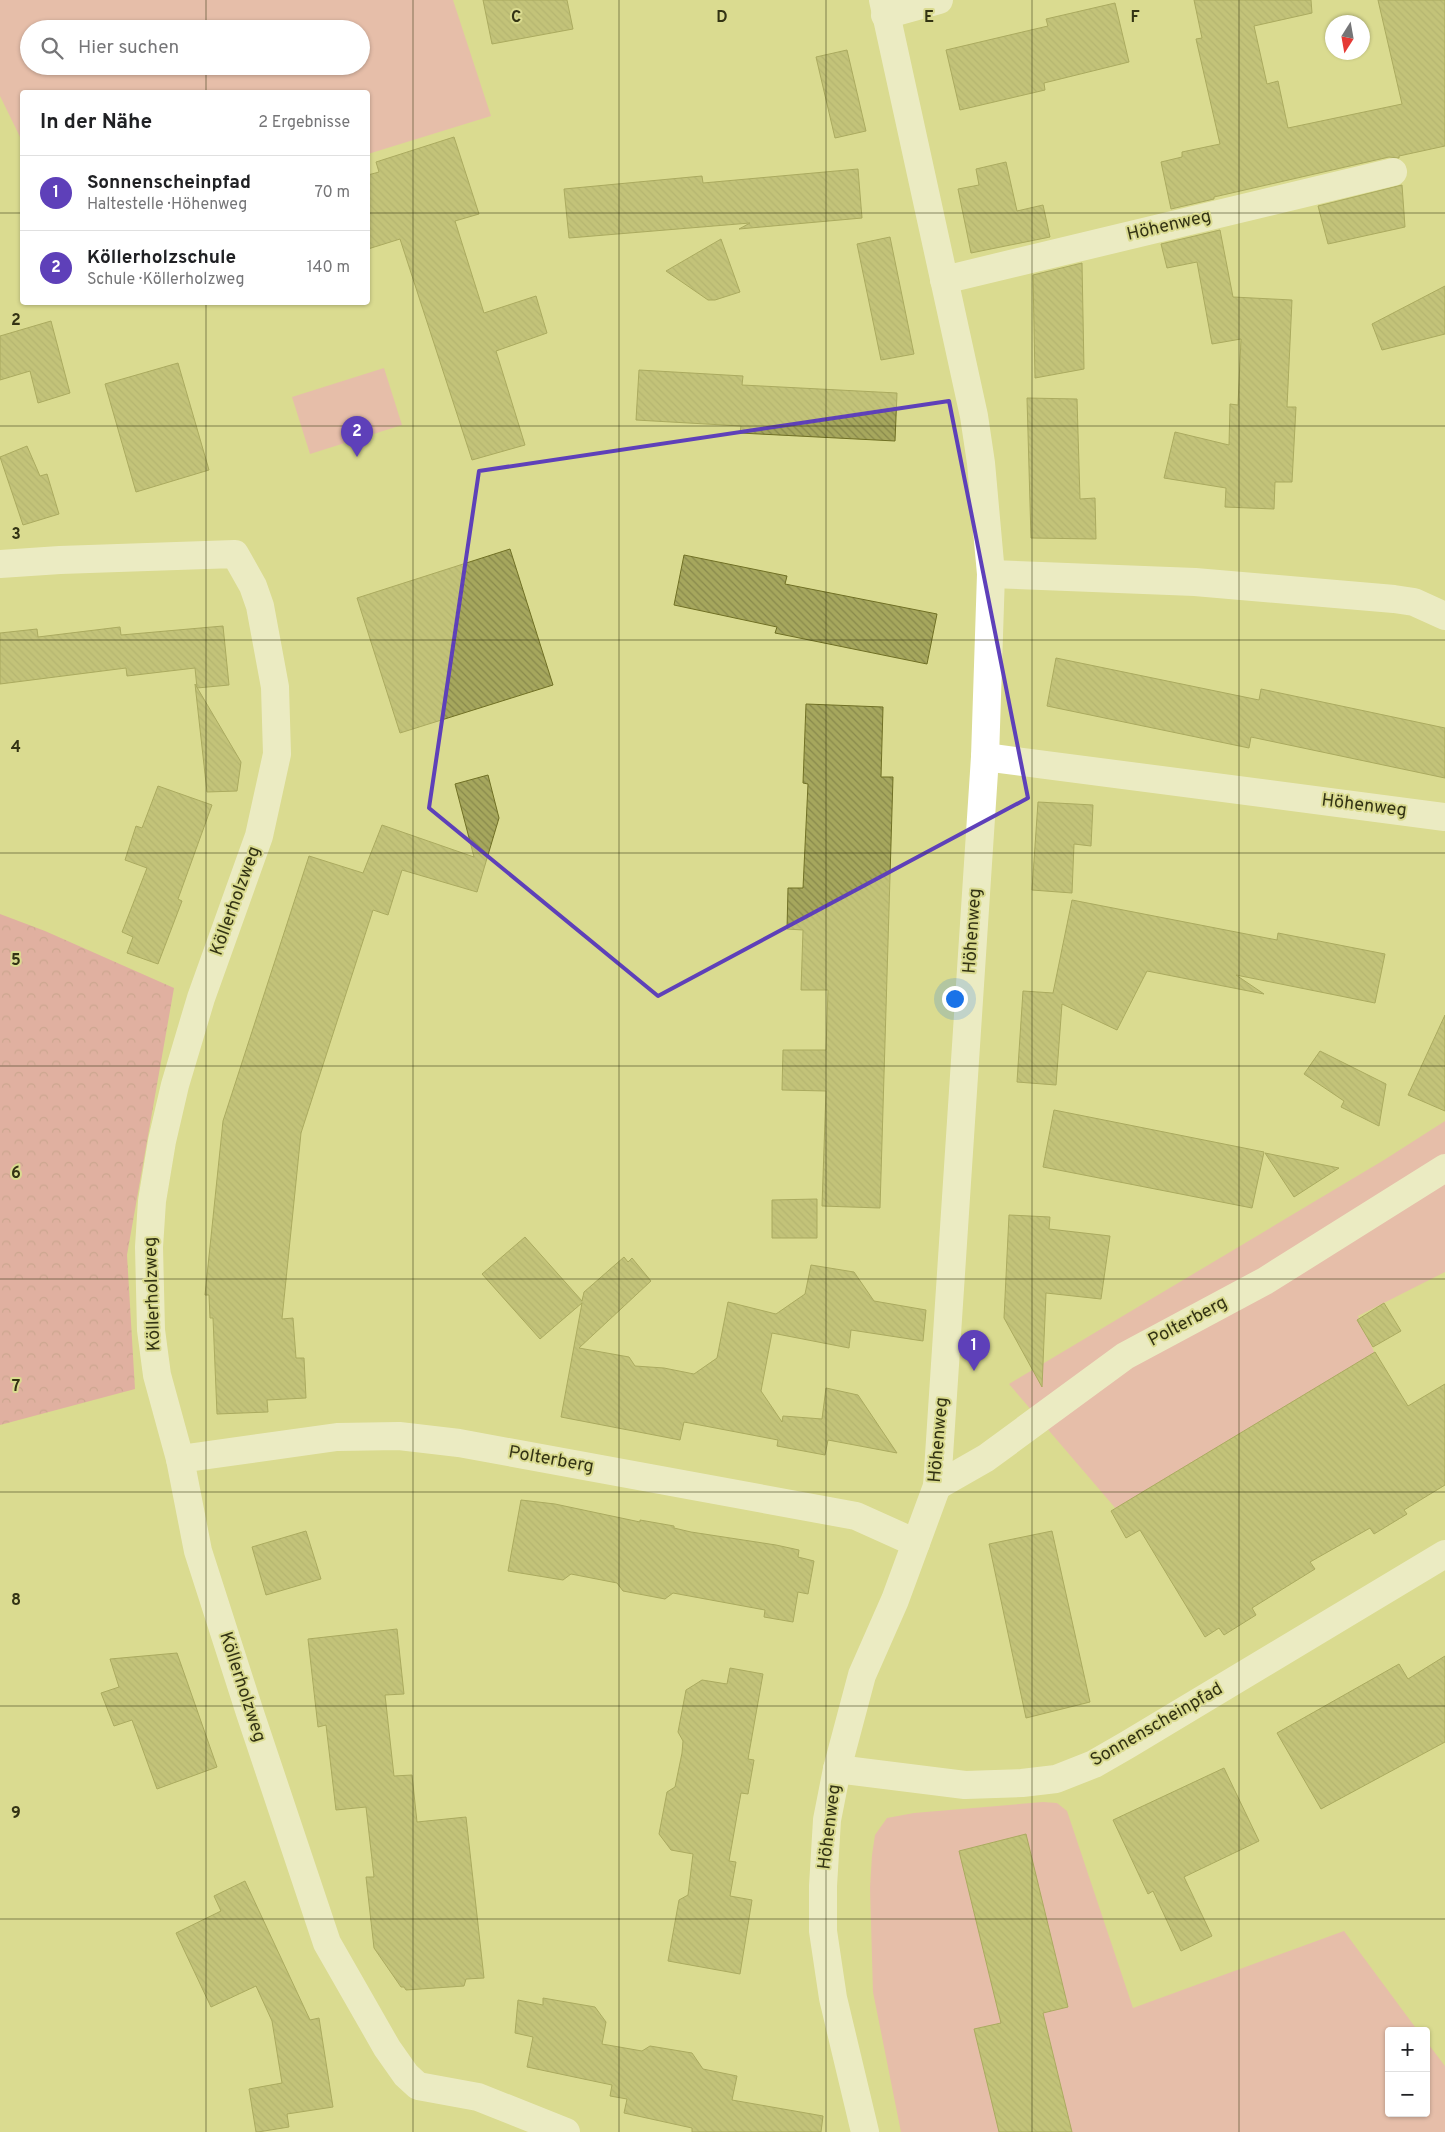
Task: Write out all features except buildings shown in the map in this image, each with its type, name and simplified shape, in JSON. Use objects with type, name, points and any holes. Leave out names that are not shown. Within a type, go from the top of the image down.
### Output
[{"type":"street","points":[[884,7],[939,0]]},
{"type":"street","name":"Höhenweg","points":[[865,2132],[833,1998],[823,1931],[823,1886],[827,1820],[837,1769],[862,1676],[895,1600],[937,1486],[985,757],[991,574],[981,463],[974,416],[884,7]]},
{"type":"street","name":"Höhenweg","points":[[944,280],[1393,172]]},
{"type":"street","name":"Köllerholzweg","points":[[0,564],[235,554],[253,586],[260,606],[276,701],[275,765],[259,836],[201,998],[175,1085],[162,1141],[152,1200],[149,1247],[151,1330],[157,1375],[180,1459],[198,1551],[246,1703],[327,1944],[387,2048],[406,2076],[418,2086],[478,2097],[566,2132]]},
{"type":"street","points":[[991,574],[1195,582],[1394,599],[1414,602],[1445,616]]},
{"type":"street","name":"Höhenweg","points":[[985,757],[1445,817]]},
{"type":"street","name":"Polterberg","points":[[937,1486],[986,1458],[1125,1356],[1265,1281],[1445,1168]]},
{"type":"street","name":"Polterberg","points":[[180,1459],[337,1437],[399,1436],[459,1444],[856,1516],[916,1543]]},
{"type":"street","name":"Sonnenscheinpfad","points":[[837,1769],[965,1785],[1022,1783],[1056,1779],[1094,1764],[1127,1745],[1445,1554]]},
{"type":"highlighted area","points":[[949,401],[1028,798],[658,996],[429,808],[479,471]]},
{"type":"shaded area","points":[[0,0],[453,0],[491,116],[370,153],[370,90],[20,90],[20,137],[0,96]]},
{"type":"shaded area","points":[[384,368],[402,425],[310,454],[292,397]]},
{"type":"shaded area","points":[[1445,1121],[1445,1272],[1358,1316],[1375,1354],[1117,1510],[1009,1384],[1384,1160]]},
{"type":"shaded area","points":[[1043,1802],[1057,1803],[1067,1811],[1133,2008],[1344,1931],[1415,2027],[1385,2027],[1385,2117],[1430,2117],[1430,2046],[1445,2066],[1445,2132],[901,2132],[873,1992],[870,1888],[875,1835],[887,1818],[914,1813]]},
{"type":"green space","points":[[0,914],[45,931],[174,988],[127,1255],[135,1389],[0,1425]]},
{"type":"place","name":"Köllerholzschule","points":[[357,457]]},
{"type":"place","name":"Sonnenscheinpfad","points":[[974,1371]]}]
